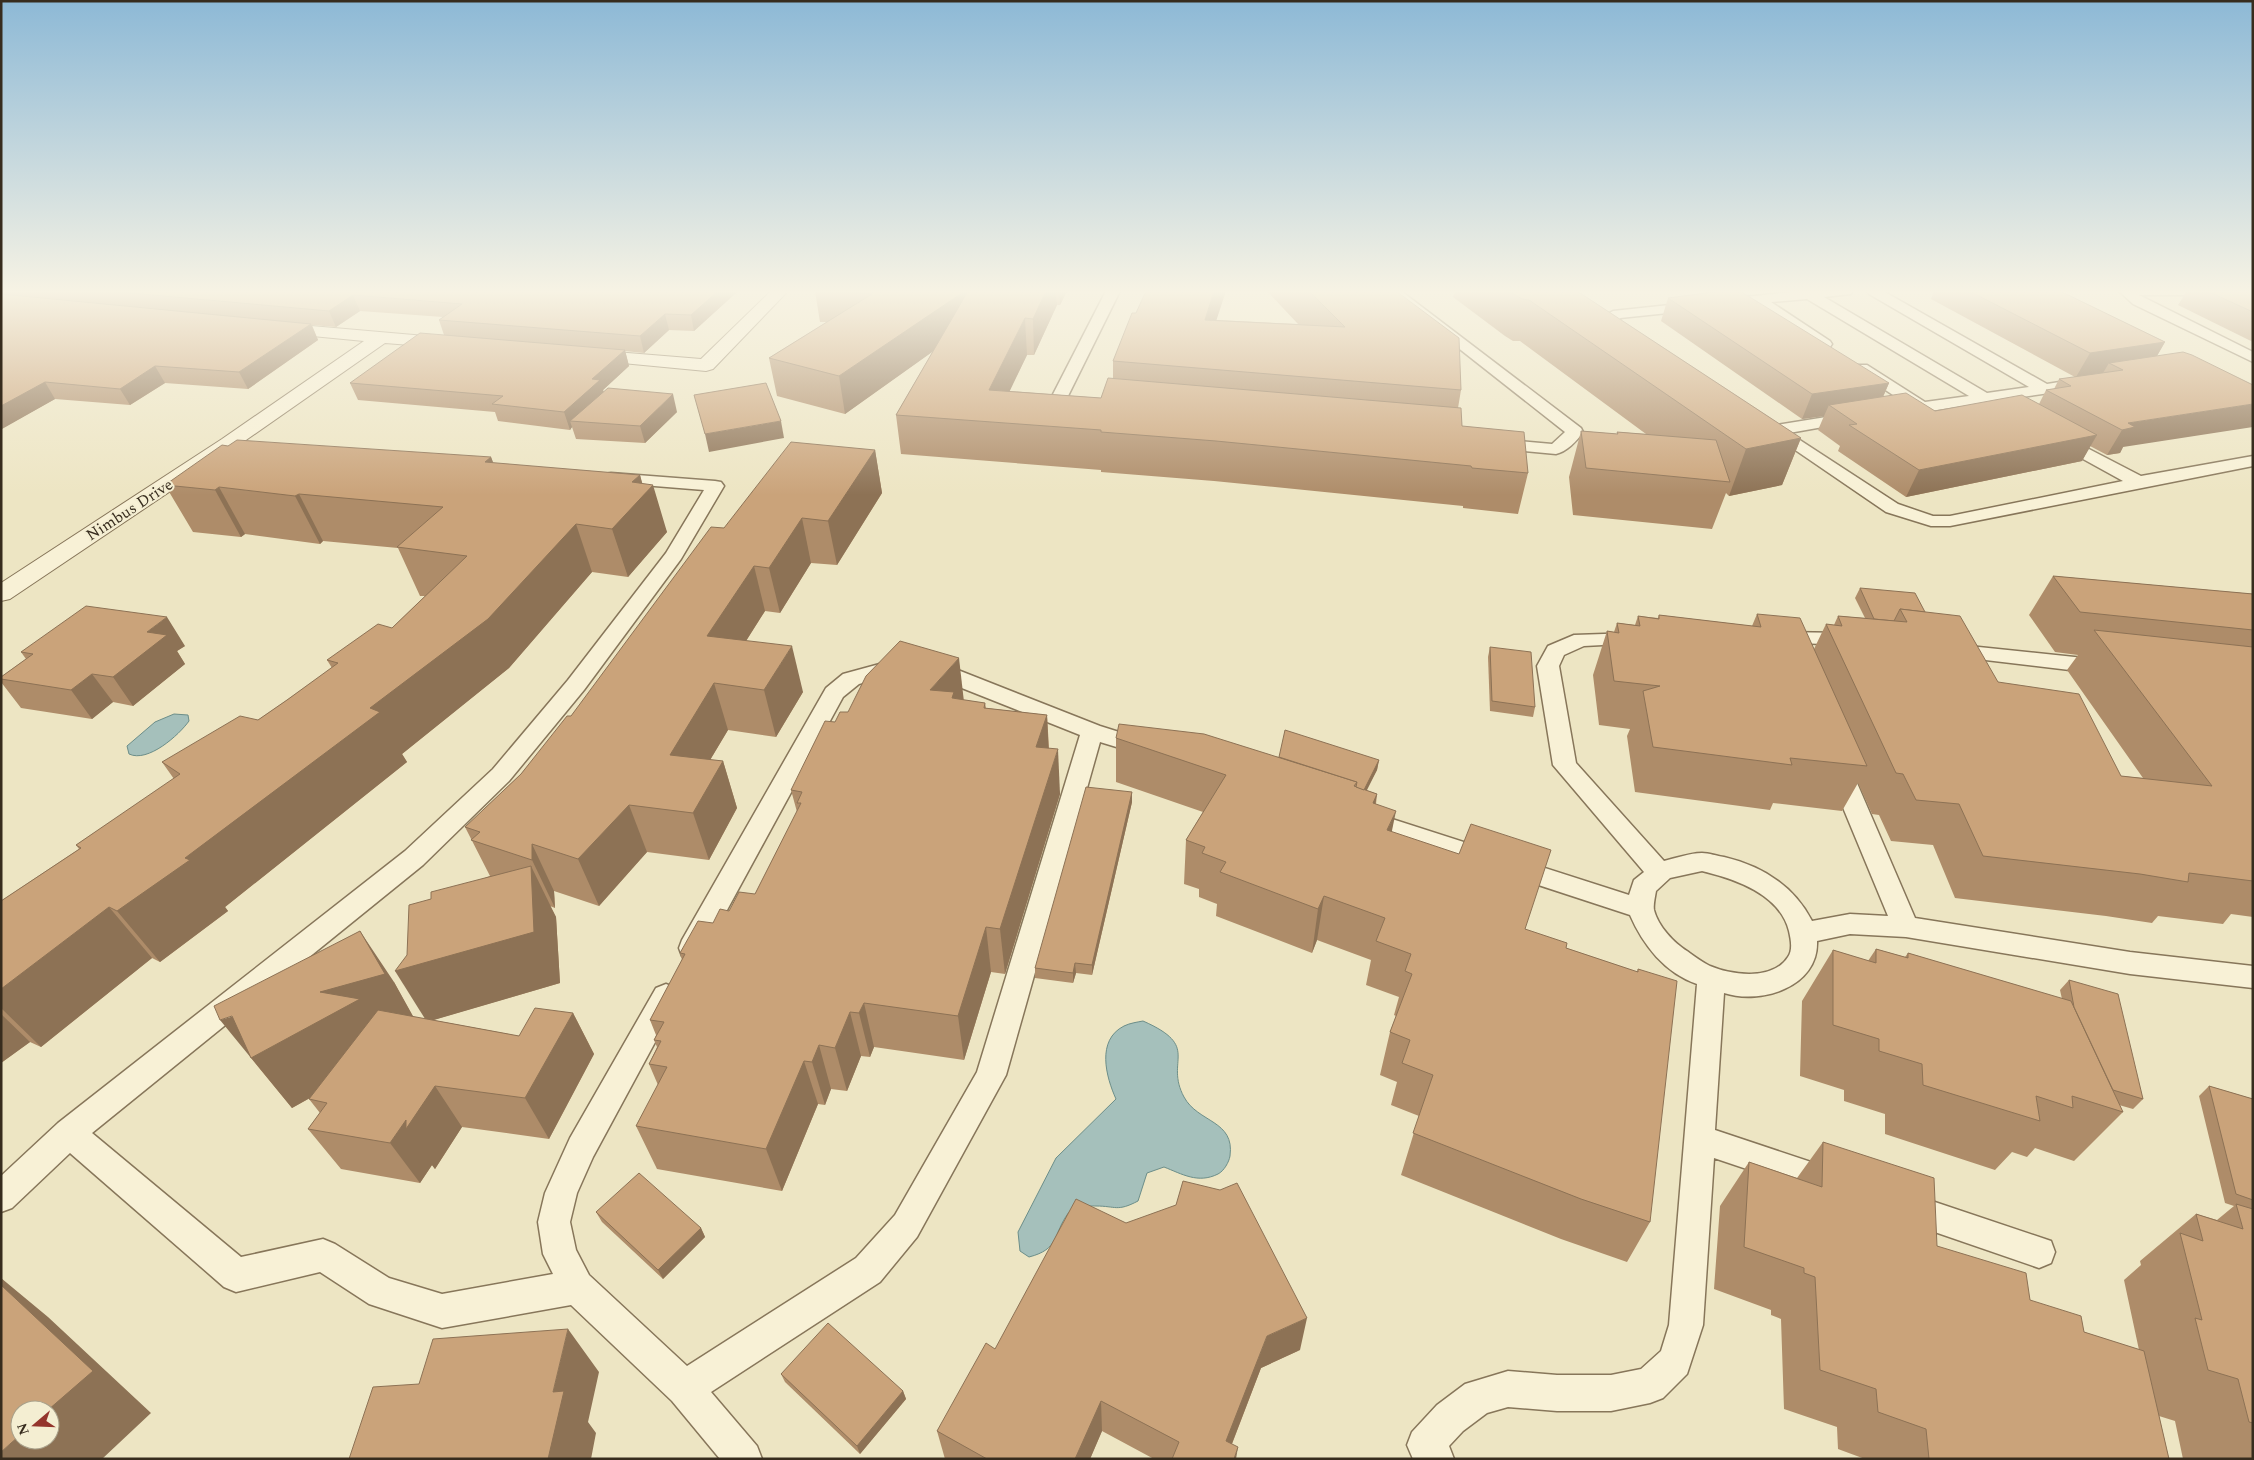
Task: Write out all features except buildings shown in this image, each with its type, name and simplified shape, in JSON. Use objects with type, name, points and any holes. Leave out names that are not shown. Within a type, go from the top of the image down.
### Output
[{"type":"street","name":"Nimbus Drive","points":[[1,594],[229,443],[350,359]]},
{"type":"street","points":[[638,359],[706,365],[712,359]]},
{"type":"lane","points":[[1078,359],[1055,406],[1092,410]]},
{"type":"lane","points":[[1479,442],[1556,449],[1575,432],[1482,359]]},
{"type":"lane","points":[[1848,359],[1922,407]]},
{"type":"lane","points":[[1919,359],[2010,412]]},
{"type":"lane","points":[[1993,359],[2044,389]]},
{"type":"lane","points":[[1883,413],[2102,380]]},
{"type":"lane","points":[[1742,409],[1892,508],[1931,521],[1950,521],[2138,482],[2253,461]]},
{"type":"lane","points":[[1774,430],[1863,416]]},
{"type":"lane","points":[[2044,430],[2138,482]]},
{"type":"lane","points":[[229,443],[263,445]]},
{"type":"lane","points":[[1,1197],[69,1133],[414,858],[501,775],[576,685],[668,562],[715,486],[591,476]]},
{"type":"lane","points":[[1754,638],[1787,647],[1874,641]]},
{"type":"lane","points":[[1658,639],[1581,640],[1554,651],[1548,666],[1565,765],[1658,871]]},
{"type":"lane","points":[[1931,648],[2124,669]]},
{"type":"lane","points":[[744,1459],[685,1388],[577,1286],[560,1254],[554,1222],[561,1193],[581,1148],[834,692],[851,679],[907,664],[930,667],[1092,731],[1168,756]]},
{"type":"lane","points":[[685,1388],[868,1270],[906,1226],[991,1076],[1092,731]]},
{"type":"lane","points":[[1829,746],[1906,927]]},
{"type":"lane","points":[[1337,810],[1640,908]]},
{"type":"lane","points":[[1702,862],[1728,867],[1754,878],[1776,894],[1795,913],[1804,933],[1805,951],[1798,967],[1783,978],[1763,984],[1738,984],[1711,979],[1684,966],[1662,948],[1646,928],[1640,908],[1641,894],[1646,881],[1658,871],[1678,864],[1702,862]]},
{"type":"lane","points":[[1804,933],[1850,924],[1906,927],[2130,963],[2253,977]]},
{"type":"lane","points":[[1424,1454],[1450,1418],[1478,1398],[1508,1389],[1557,1393],[1611,1392],[1650,1385],[1675,1362],[1686,1325],[1711,979]]},
{"type":"lane","points":[[69,1133],[236,1275],[323,1255],[380,1292],[442,1311],[577,1286]]},
{"type":"lane","points":[[1699,1139],[2039,1252]]},
{"type":"water","points":[[174,714],[188,715],[189,721],[171,740],[145,755],[129,754],[127,746],[155,722]]},
{"type":"water","points":[[1143,1021],[1161,1030],[1177,1047],[1177,1073],[1184,1097],[1190,1106],[1221,1128],[1227,1135],[1230,1144],[1230,1156],[1227,1164],[1218,1174],[1204,1178],[1190,1177],[1164,1167],[1147,1173],[1138,1201],[1117,1208],[1093,1206],[1069,1212],[1051,1245],[1039,1254],[1029,1257],[1020,1251],[1018,1232],[1056,1158],[1116,1099],[1107,1070],[1107,1049],[1110,1040],[1115,1032],[1124,1026]]}]
